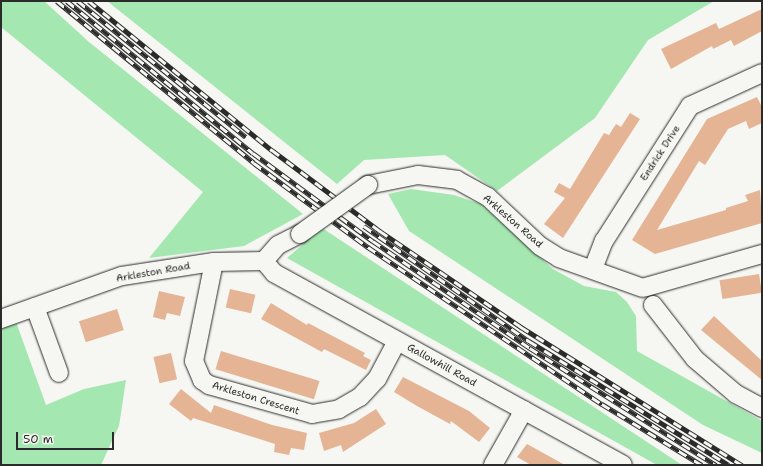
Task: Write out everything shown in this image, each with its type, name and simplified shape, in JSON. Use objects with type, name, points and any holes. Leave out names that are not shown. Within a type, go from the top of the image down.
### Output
[{"type":"street","name":"Endrick Drive","points":[[593,269],[604,241],[690,106],[762,73]]},
{"type":"street","name":"Arkleston Road","points":[[1,319],[122,276],[214,262],[264,261],[278,245],[300,234],[368,185],[418,174],[457,180],[488,197],[540,246],[573,265],[593,269],[648,295]]},
{"type":"street","points":[[762,254],[685,277],[666,279],[648,295],[696,359],[736,394],[762,408]]},
{"type":"street","name":"Gallowhill Road","points":[[264,261],[274,273],[623,465]]},
{"type":"street","name":"Arkleston Crescent","points":[[214,262],[194,361],[202,380],[209,384],[312,414],[338,409],[360,398],[377,379],[397,341]]},
{"type":"street","points":[[35,307],[58,373]]},
{"type":"street","points":[[493,465],[524,410]]},
{"type":"green space","points":[[1,1],[44,1],[89,42],[303,214],[244,246],[149,258],[203,192],[1,27]]},
{"type":"green space","points":[[107,1],[714,1],[648,40],[595,118],[497,191],[445,155],[364,160],[337,184]]},
{"type":"green space","points":[[411,189],[454,195],[481,204],[553,269],[584,286],[616,292],[627,302],[636,316],[637,351],[762,421],[762,453],[703,425],[409,231],[388,194]]},
{"type":"green space","points":[[322,228],[682,465],[657,465],[287,258]]},
{"type":"green space","points":[[16,322],[46,405],[84,389],[126,380],[119,426],[101,465],[1,465],[1,328]]},
{"type":"building","points":[[762,9],[762,31],[734,46],[731,40],[713,49],[712,46],[671,69],[661,49],[716,23],[719,29]]},
{"type":"building","points":[[757,97],[762,107],[762,123],[749,129],[746,121],[728,129],[705,165],[699,161],[657,230],[726,210],[726,208],[748,201],[745,195],[760,190],[762,223],[655,254],[632,240],[707,119]]},
{"type":"building","points":[[630,113],[640,119],[563,238],[544,224],[565,198],[554,192],[559,183],[570,189],[604,133],[609,135],[616,124],[621,127]]},
{"type":"building","points":[[759,274],[762,293],[722,299],[719,280]]},
{"type":"building","points":[[230,289],[255,295],[251,313],[226,308]]},
{"type":"building","points":[[159,291],[185,297],[180,316],[167,313],[165,320],[153,317]]},
{"type":"building","points":[[271,303],[307,325],[308,323],[365,353],[363,356],[371,360],[366,370],[324,349],[322,352],[261,319]]},
{"type":"building","points":[[117,309],[124,330],[86,342],[79,321]]},
{"type":"building","points":[[714,316],[762,361],[762,380],[701,330]]},
{"type":"building","points":[[221,351],[319,381],[314,399],[215,369]]},
{"type":"building","points":[[171,353],[177,379],[160,383],[153,357]]},
{"type":"building","points":[[403,377],[469,411],[490,428],[479,442],[451,421],[450,424],[417,406],[394,392]]},
{"type":"building","points":[[181,389],[211,413],[214,405],[272,425],[307,433],[304,450],[291,448],[289,455],[274,452],[275,444],[193,418],[191,421],[169,404]]},
{"type":"building","points":[[376,409],[386,424],[343,452],[341,445],[324,451],[319,433],[354,423]]},
{"type":"building","points":[[527,444],[565,465],[531,465],[517,457]]},
{"type":"railway","points":[[57,1],[254,163],[368,247],[602,404],[702,465]]},
{"type":"railway","points":[[67,1],[253,153],[373,241],[530,348],[716,465]]},
{"type":"railway","points":[[78,1],[246,137]]},
{"type":"railway","points":[[89,1],[272,150],[380,231],[521,327],[742,465]]},
{"type":"railway","points":[[364,226],[529,341],[729,465]]}]
